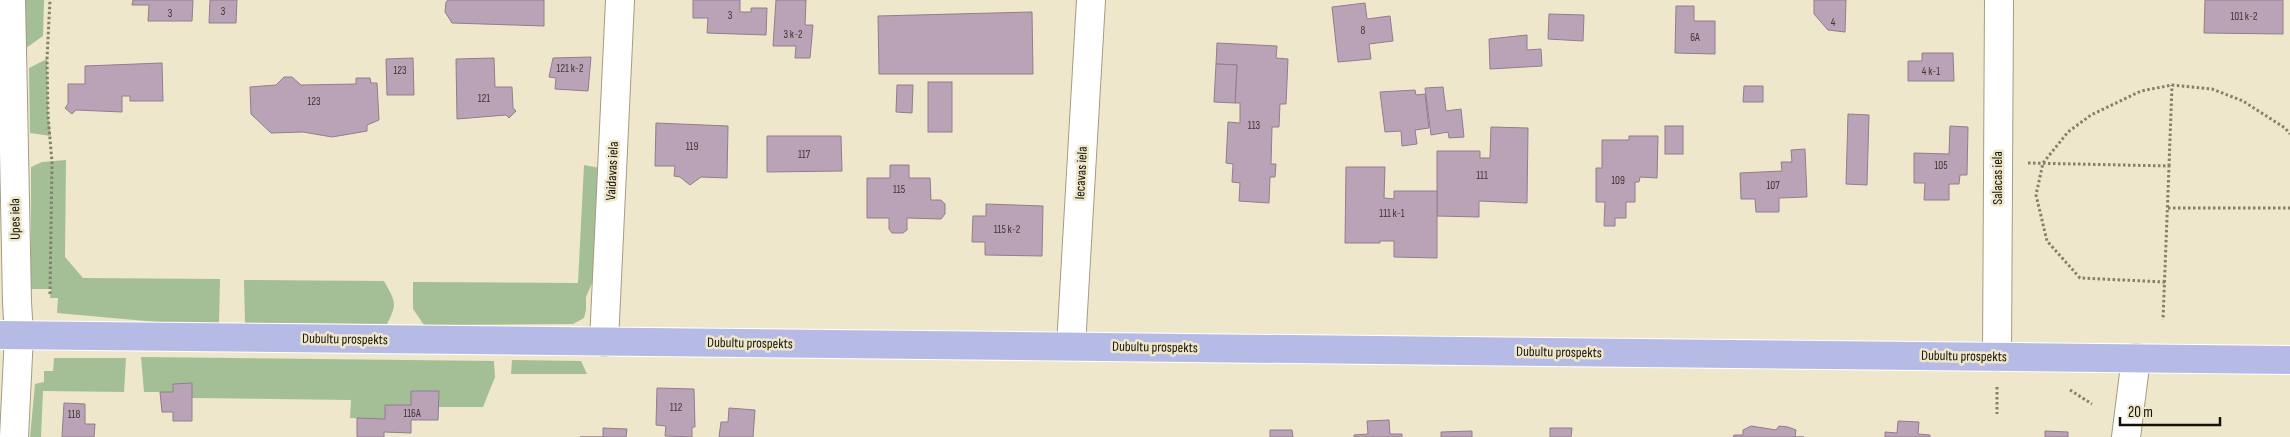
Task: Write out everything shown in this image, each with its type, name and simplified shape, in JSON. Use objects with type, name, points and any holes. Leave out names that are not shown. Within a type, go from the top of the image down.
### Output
[{"type":"main road","name":"Dubultu prospekts","points":[[10,335],[2290,360]]},
{"type":"street","name":"Upes iela","points":[[11,0],[16,302],[10,335],[14,437]]},
{"type":"street","name":"Vaidavas iela","points":[[604,342],[620,0]]},
{"type":"street","name":"Iecavas iela","points":[[1071,346],[1091,0]]},
{"type":"street","name":"Salacas iela","points":[[1997,357],[1999,0]]},
{"type":"street","points":[[2126,437],[2136,358]]},
{"type":"path","points":[[46,336],[51,289],[52,162],[48,115],[47,59],[50,0]]},
{"type":"path","points":[[2163,320],[2172,85]]},
{"type":"path","points":[[2165,282],[2080,278],[2047,241],[2036,195],[2043,163],[2068,132],[2091,115],[2141,91],[2172,85],[2212,89],[2243,101],[2285,128],[2290,134]]},
{"type":"path","points":[[1997,162],[2169,166]]},
{"type":"path","points":[[2168,208],[2290,208]]},
{"type":"green space","points":[[25,0],[44,0],[43,36],[26,48]]},
{"type":"green space","points":[[47,59],[48,115],[51,136],[30,133],[29,68]]},
{"type":"green space","points":[[66,160],[65,257],[83,278],[220,279],[219,323],[168,323],[57,313],[58,298],[50,298],[51,289],[31,289],[31,167],[42,162]]},
{"type":"green space","points":[[584,165],[600,168],[596,274],[586,297],[584,318],[573,324],[424,325],[413,309],[413,282],[578,283]]},
{"type":"green space","points":[[244,280],[384,281],[393,298],[394,306],[387,324],[245,323]]},
{"type":"green space","points":[[141,357],[494,361],[495,377],[483,407],[438,407],[439,391],[412,391],[411,405],[385,405],[385,419],[350,418],[351,400],[192,398],[191,383],[173,384],[173,392],[144,392]]},
{"type":"green space","points":[[54,358],[126,358],[124,392],[43,391],[41,437],[30,437],[35,384],[44,382],[44,371],[53,371]]},
{"type":"green space","points":[[512,360],[581,361],[587,374],[511,374]]},
{"type":"building","points":[[133,0],[193,0],[192,21],[148,21],[149,5],[132,5]]},
{"type":"building","points":[[210,0],[237,0],[236,23],[209,23]]},
{"type":"building","points":[[448,0],[544,0],[544,26],[452,23],[445,12]]},
{"type":"building","points":[[693,0],[740,0],[740,12],[751,12],[751,8],[767,8],[766,35],[707,33],[708,18],[693,18]]},
{"type":"building","points":[[776,0],[806,0],[805,25],[813,25],[810,58],[795,58],[796,46],[773,46]]},
{"type":"building","points":[[1814,0],[1846,0],[1845,32],[1828,30],[1814,14]]},
{"type":"building","points":[[2205,0],[2283,0],[2283,34],[2204,33]]},
{"type":"building","points":[[1365,3],[1367,19],[1390,16],[1393,41],[1369,44],[1371,59],[1338,62],[1332,7]]},
{"type":"building","points":[[1676,6],[1694,6],[1694,21],[1715,21],[1715,54],[1675,53]]},
{"type":"building","points":[[1032,12],[1033,74],[879,74],[878,16]]},
{"type":"building","points":[[1549,14],[1584,15],[1583,41],[1548,39]]},
{"type":"building","points":[[1527,35],[1527,50],[1541,49],[1542,66],[1490,69],[1489,39]]},
{"type":"building","points":[[1217,43],[1277,46],[1276,58],[1288,59],[1286,104],[1280,104],[1279,127],[1272,127],[1271,164],[1276,164],[1275,177],[1270,177],[1269,203],[1239,201],[1240,183],[1232,182],[1233,164],[1226,163],[1228,122],[1240,123],[1240,103],[1235,103],[1237,65],[1216,64]]},
{"type":"building","points":[[1922,53],[1953,53],[1954,81],[1908,81],[1908,61],[1922,61]]},
{"type":"building","points":[[591,57],[588,91],[555,89],[556,78],[549,77],[553,58]]},
{"type":"building","points":[[413,58],[414,95],[387,95],[386,59]]},
{"type":"building","points":[[494,58],[495,87],[512,87],[513,108],[516,111],[509,118],[506,115],[457,119],[456,59]]},
{"type":"building","points":[[162,63],[163,101],[130,101],[130,96],[122,96],[122,112],[76,110],[72,114],[65,108],[68,104],[68,84],[85,84],[85,66]]},
{"type":"building","points":[[1216,64],[1237,65],[1235,103],[1214,102]]},
{"type":"building","points":[[284,77],[292,77],[301,85],[356,84],[356,78],[370,78],[371,83],[377,83],[379,120],[367,125],[367,131],[332,137],[303,132],[271,133],[251,114],[250,87],[276,85]]},
{"type":"building","points":[[928,82],[952,82],[952,132],[928,132]]},
{"type":"building","points":[[897,85],[913,85],[912,113],[896,112]]},
{"type":"building","points":[[1744,86],[1763,86],[1763,102],[1743,102]]},
{"type":"building","points":[[1443,87],[1446,111],[1461,109],[1464,137],[1449,138],[1448,132],[1431,135],[1425,88]]},
{"type":"building","points":[[1415,90],[1416,95],[1425,94],[1429,128],[1415,130],[1417,144],[1402,146],[1401,131],[1385,132],[1380,92]]},
{"type":"building","points":[[1848,114],[1869,115],[1867,185],[1846,184]]},
{"type":"building","points":[[656,123],[728,126],[727,178],[701,177],[690,185],[680,177],[674,176],[675,166],[655,166]]},
{"type":"building","points":[[1665,126],[1683,126],[1683,154],[1665,154]]},
{"type":"building","points":[[1950,126],[1968,127],[1967,175],[1960,175],[1959,184],[1949,184],[1949,200],[1924,200],[1925,183],[1914,183],[1914,153],[1949,154]]},
{"type":"building","points":[[1491,127],[1528,128],[1527,203],[1479,201],[1479,217],[1437,216],[1437,151],[1480,151],[1480,158],[1490,158]]},
{"type":"building","points":[[767,136],[841,136],[842,171],[767,172]]},
{"type":"building","points":[[1629,136],[1658,136],[1657,178],[1640,177],[1639,182],[1635,182],[1635,202],[1626,202],[1626,218],[1615,218],[1615,226],[1604,226],[1605,202],[1596,202],[1596,168],[1602,168],[1602,140],[1629,140]]},
{"type":"building","points":[[1805,149],[1807,197],[1779,198],[1779,212],[1756,212],[1755,199],[1741,199],[1740,173],[1782,171],[1781,162],[1792,162],[1791,150]]},
{"type":"building","points":[[890,165],[909,165],[909,178],[930,178],[931,200],[941,200],[945,204],[945,214],[941,219],[907,218],[907,230],[903,233],[892,233],[889,229],[889,218],[867,218],[867,178],[890,178]]},
{"type":"building","points":[[1346,167],[1385,167],[1384,198],[1394,199],[1394,191],[1437,191],[1437,258],[1394,257],[1394,241],[1345,243]]},
{"type":"building","points":[[986,204],[1043,206],[1042,256],[985,255],[985,242],[972,242],[973,216],[986,216]]},
{"type":"building","points":[[192,383],[192,421],[173,421],[173,412],[162,412],[160,392],[173,392],[173,384]]},
{"type":"building","points":[[657,388],[694,389],[695,427],[692,427],[692,437],[665,436],[666,426],[656,425]]},
{"type":"building","points":[[411,391],[439,391],[438,420],[411,420],[411,433],[384,432],[384,437],[357,437],[357,418],[385,419],[385,405],[411,405]]},
{"type":"building","points":[[64,403],[85,404],[85,424],[95,424],[94,437],[62,437]]},
{"type":"building","points":[[729,408],[755,410],[753,437],[719,437],[721,422],[728,422]]},
{"type":"building","points":[[1389,420],[1390,434],[1402,434],[1402,437],[1354,437],[1354,435],[1368,434],[1367,421]]},
{"type":"building","points":[[1898,421],[1919,422],[1918,434],[1930,435],[1930,437],[1885,437],[1885,432],[1897,433]]},
{"type":"building","points":[[1751,426],[1776,430],[1779,426],[1788,427],[1796,430],[1795,437],[1733,437],[1734,435],[1743,435],[1743,430]]},
{"type":"building","points":[[603,428],[627,429],[626,437],[603,437]]},
{"type":"building","points":[[1550,428],[1572,428],[1571,437],[1550,437]]},
{"type":"building","points":[[1270,430],[1292,430],[1293,437],[1270,437]]},
{"type":"building","points":[[1472,431],[1472,437],[1441,437],[1441,432]]},
{"type":"building","points":[[2045,431],[2068,432],[2068,437],[2045,437]]}]
